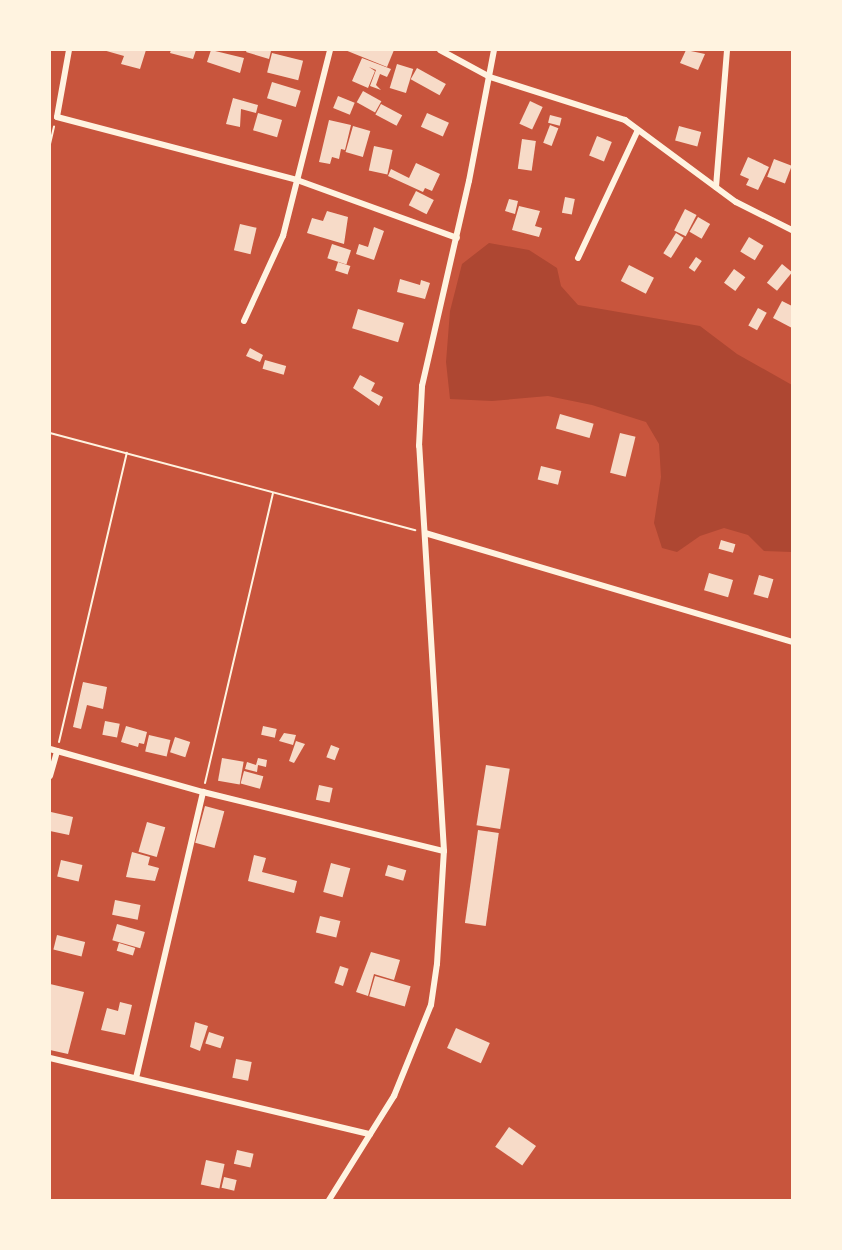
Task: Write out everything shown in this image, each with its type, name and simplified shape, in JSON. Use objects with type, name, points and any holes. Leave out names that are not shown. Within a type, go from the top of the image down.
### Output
[{"type":"street","points":[[69,50],[57,117],[297,180],[457,238]]},
{"type":"street","points":[[244,321],[283,236],[330,50]]},
{"type":"street","points":[[440,50],[490,77],[625,120],[736,202],[792,230]]},
{"type":"street","points":[[329,1200],[394,1096],[430,1005],[444,904],[444,851],[419,446],[423,386],[457,238],[494,50]]},
{"type":"street","points":[[716,187],[728,50]]},
{"type":"street","points":[[578,258],[638,130]]},
{"type":"street","points":[[425,533],[792,642]]},
{"type":"street","points":[[50,776],[53,750],[203,792],[444,851]]},
{"type":"street","points":[[136,1078],[203,792]]},
{"type":"street","points":[[50,1058],[370,1134]]},
{"type":"path","points":[[50,144],[57,117]]},
{"type":"path","points":[[50,433],[425,533]]},
{"type":"path","points":[[53,750],[126,453]]},
{"type":"path","points":[[203,792],[273,493]]},
{"type":"shaded area","points":[[489,243],[529,250],[557,268],[561,286],[578,305],[700,326],[737,354],[792,385],[792,552],[764,551],[748,535],[724,528],[700,536],[677,552],[662,548],[654,523],[661,477],[659,444],[646,422],[592,405],[548,396],[492,401],[450,399],[446,362],[450,311],[462,264]]},
{"type":"building","points":[[103,50],[146,50],[140,69],[121,64],[124,56]]},
{"type":"building","points":[[171,50],[196,50],[193,59],[170,53]]},
{"type":"building","points":[[211,50],[244,58],[240,73],[207,62]]},
{"type":"building","points":[[247,50],[271,51],[269,59],[246,52]]},
{"type":"building","points":[[345,50],[394,50],[387,67]]},
{"type":"building","points":[[686,50],[705,54],[698,70],[680,63]]},
{"type":"building","points":[[272,53],[303,61],[298,80],[267,72]]},
{"type":"building","points":[[362,58],[391,69],[387,77],[380,74],[376,85],[381,90],[370,86],[376,70],[369,67],[375,71],[368,88],[352,81]]},
{"type":"building","points":[[397,64],[413,69],[406,93],[390,88]]},
{"type":"building","points":[[417,68],[446,84],[440,95],[411,79]]},
{"type":"building","points":[[272,82],[301,91],[296,107],[267,98]]},
{"type":"building","points":[[363,91],[381,101],[375,113],[357,102]]},
{"type":"building","points":[[338,96],[355,103],[350,115],[333,108]]},
{"type":"building","points":[[233,98],[258,105],[256,113],[241,109],[240,127],[226,124]]},
{"type":"building","points":[[530,101],[543,107],[532,130],[519,124]]},
{"type":"building","points":[[381,104],[402,115],[397,126],[375,115]]},
{"type":"building","points":[[258,113],[282,120],[277,137],[253,130]]},
{"type":"building","points":[[427,113],[449,123],[443,136],[421,127]]},
{"type":"building","points":[[550,115],[562,118],[560,126],[548,123]]},
{"type":"building","points":[[329,120],[351,125],[345,150],[341,149],[339,159],[332,157],[330,164],[319,162]]},
{"type":"building","points":[[550,125],[558,128],[552,146],[543,143]]},
{"type":"building","points":[[353,126],[370,131],[363,157],[346,152]]},
{"type":"building","points":[[679,126],[701,132],[697,146],[675,140]]},
{"type":"building","points":[[597,136],[612,142],[604,161],[589,155]]},
{"type":"building","points":[[522,139],[536,141],[532,171],[518,169]]},
{"type":"building","points":[[374,146],[393,150],[387,174],[369,170]]},
{"type":"building","points":[[748,157],[769,167],[758,190],[746,185],[749,179],[740,175]]},
{"type":"building","points":[[774,159],[792,166],[785,184],[767,177]]},
{"type":"building","points":[[416,163],[440,174],[432,191],[425,188],[423,192],[388,176],[391,169],[409,178]]},
{"type":"building","points":[[416,191],[434,200],[427,214],[409,205]]},
{"type":"building","points":[[565,197],[575,199],[572,215],[562,213]]},
{"type":"building","points":[[509,199],[518,201],[515,214],[505,211]]},
{"type":"building","points":[[519,206],[540,211],[535,226],[542,228],[539,237],[512,230]]},
{"type":"building","points":[[685,209],[697,215],[686,236],[674,230]]},
{"type":"building","points":[[327,211],[348,217],[344,244],[307,233],[312,218],[323,221]]},
{"type":"building","points":[[698,217],[710,224],[702,239],[690,232]]},
{"type":"building","points":[[240,224],[257,228],[250,254],[234,250]]},
{"type":"building","points":[[374,227],[384,231],[374,260],[356,254],[359,244],[368,247]]},
{"type":"building","points":[[676,233],[684,238],[671,258],[663,253]]},
{"type":"building","points":[[749,237],[764,246],[755,260],[740,252]]},
{"type":"building","points":[[332,244],[351,250],[346,264],[327,258]]},
{"type":"building","points":[[696,257],[702,261],[695,272],[689,268]]},
{"type":"building","points":[[338,262],[350,266],[348,275],[335,271]]},
{"type":"building","points":[[782,264],[792,272],[777,291],[767,283]]},
{"type":"building","points":[[629,265],[654,278],[646,294],[621,281]]},
{"type":"building","points":[[734,269],[745,277],[735,291],[724,283]]},
{"type":"building","points":[[400,279],[420,285],[421,280],[430,283],[425,299],[397,292]]},
{"type":"building","points":[[782,301],[792,306],[792,328],[773,318]]},
{"type":"building","points":[[758,308],[767,313],[757,330],[748,325]]},
{"type":"building","points":[[358,309],[404,323],[398,342],[352,328]]},
{"type":"building","points":[[250,348],[263,355],[260,362],[246,356]]},
{"type":"building","points":[[265,360],[286,366],[284,375],[263,369]]},
{"type":"building","points":[[360,375],[375,383],[371,391],[383,397],[379,406],[353,388]]},
{"type":"building","points":[[560,414],[594,424],[590,438],[556,428]]},
{"type":"building","points":[[620,433],[636,437],[626,477],[610,473]]},
{"type":"building","points":[[541,466],[561,471],[558,485],[538,480]]},
{"type":"building","points":[[721,540],[735,544],[733,553],[719,549]]},
{"type":"building","points":[[709,573],[733,580],[728,597],[704,590]]},
{"type":"building","points":[[759,575],[773,579],[768,598],[753,594]]},
{"type":"building","points":[[83,682],[107,687],[103,709],[87,705],[81,729],[73,727]]},
{"type":"building","points":[[105,721],[120,724],[117,738],[102,735]]},
{"type":"building","points":[[126,726],[147,732],[144,744],[139,743],[138,747],[121,742]]},
{"type":"building","points":[[263,726],[277,729],[275,738],[261,735]]},
{"type":"building","points":[[284,733],[296,735],[293,745],[279,741]]},
{"type":"building","points":[[149,735],[170,740],[167,757],[145,752]]},
{"type":"building","points":[[175,737],[190,742],[185,757],[170,752]]},
{"type":"building","points":[[296,741],[305,744],[294,763],[289,761]]},
{"type":"building","points":[[331,745],[339,748],[335,760],[326,757]]},
{"type":"building","points":[[222,758],[244,762],[240,784],[218,781]]},
{"type":"building","points":[[258,758],[267,760],[266,767],[258,765],[257,772],[245,769],[247,762],[256,765]]},
{"type":"building","points":[[486,765],[510,769],[500,829],[476,825]]},
{"type":"building","points":[[244,771],[263,776],[260,789],[241,784]]},
{"type":"building","points":[[319,785],[333,788],[330,803],[316,800]]},
{"type":"building","points":[[205,806],[224,811],[214,848],[195,843]]},
{"type":"building","points":[[51,812],[73,817],[69,835],[50,831]]},
{"type":"building","points":[[147,822],[165,827],[157,857],[138,852]]},
{"type":"building","points":[[478,830],[499,833],[486,926],[465,923]]},
{"type":"building","points":[[132,852],[150,857],[148,865],[159,868],[155,881],[126,877]]},
{"type":"building","points":[[254,855],[266,858],[262,872],[297,881],[294,893],[248,881]]},
{"type":"building","points":[[61,860],[82,865],[79,882],[57,877]]},
{"type":"building","points":[[331,863],[350,868],[343,897],[323,892]]},
{"type":"building","points":[[388,865],[406,870],[403,881],[385,876]]},
{"type":"building","points":[[115,900],[141,905],[138,920],[112,915]]},
{"type":"building","points":[[320,916],[340,921],[336,938],[316,932]]},
{"type":"building","points":[[117,924],[145,932],[140,948],[112,940]]},
{"type":"building","points":[[57,935],[85,942],[82,957],[53,950]]},
{"type":"building","points":[[119,943],[135,948],[133,956],[117,951]]},
{"type":"building","points":[[371,952],[400,960],[394,980],[374,974],[368,996],[356,992]]},
{"type":"building","points":[[340,966],[349,969],[343,986],[334,983]]},
{"type":"building","points":[[375,976],[411,986],[405,1006],[369,996]]},
{"type":"building","points":[[50,984],[84,992],[68,1054],[50,1050]]},
{"type":"building","points":[[120,1002],[132,1005],[125,1035],[101,1030],[107,1008],[118,1011]]},
{"type":"building","points":[[195,1022],[208,1026],[200,1051],[190,1047]]},
{"type":"building","points":[[456,1028],[490,1043],[481,1063],[447,1048]]},
{"type":"building","points":[[209,1032],[224,1037],[221,1048],[205,1043]]},
{"type":"building","points":[[236,1059],[252,1062],[248,1081],[232,1078]]},
{"type":"building","points":[[509,1127],[536,1146],[522,1166],[495,1147]]},
{"type":"building","points":[[237,1150],[254,1154],[250,1167],[234,1164]]},
{"type":"building","points":[[206,1160],[225,1164],[219,1188],[201,1184]]},
{"type":"building","points":[[224,1177],[237,1180],[234,1191],[222,1188]]}]
